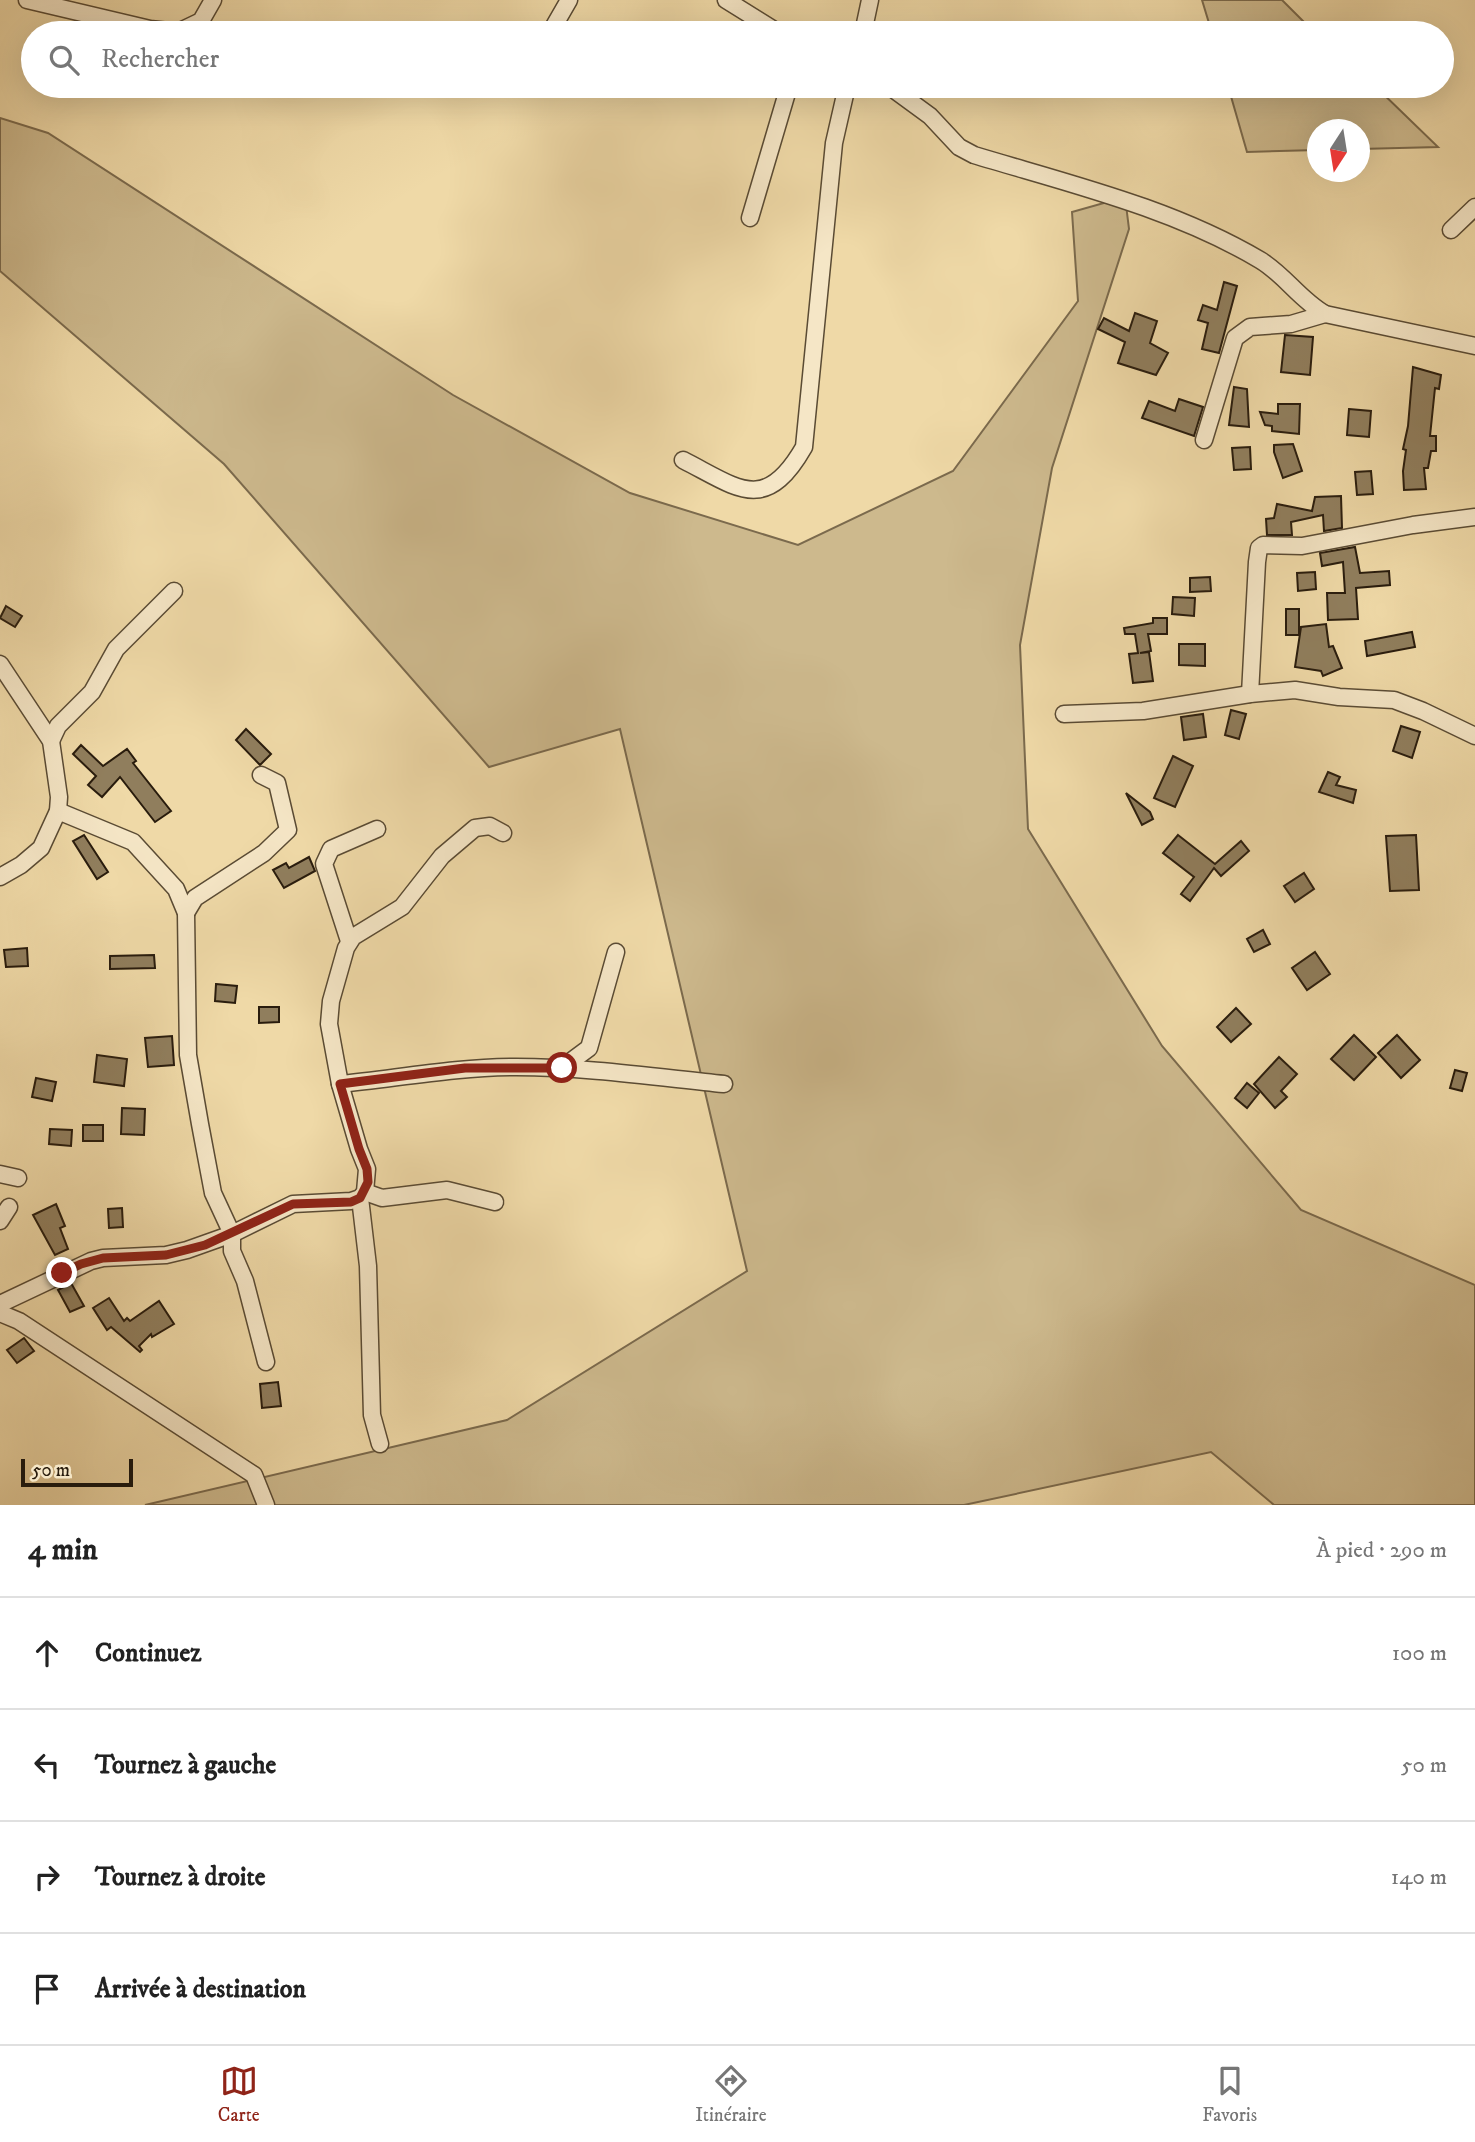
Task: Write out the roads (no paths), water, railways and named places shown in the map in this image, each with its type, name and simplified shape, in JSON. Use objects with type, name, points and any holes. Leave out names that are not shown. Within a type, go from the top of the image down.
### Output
[{"type":"street","points":[[27,0],[116,21]]},
{"type":"street","points":[[199,21],[214,0]]},
{"type":"street","points":[[557,21],[569,0]]},
{"type":"street","points":[[726,0],[760,21]]},
{"type":"street","points":[[866,21],[870,0]]},
{"type":"street","points":[[750,218],[785,98]]},
{"type":"street","points":[[683,460],[743,490],[759,491],[777,481],[796,461],[804,447],[834,143],[844,98]]},
{"type":"street","points":[[905,98],[930,116],[959,147],[974,155],[1082,187],[1185,222],[1262,261],[1311,307],[1325,314],[1475,346]]},
{"type":"street","points":[[1451,230],[1475,207]]},
{"type":"street","points":[[1204,440],[1235,338],[1250,327],[1292,324],[1325,314]]},
{"type":"street","points":[[1250,694],[1259,548],[1263,545],[1302,547],[1413,525],[1475,517]]},
{"type":"street","points":[[51,741],[58,726],[92,692],[116,649],[174,591]]},
{"type":"street","points":[[0,664],[51,741],[60,797],[58,811],[41,848],[21,865],[0,877]]},
{"type":"street","points":[[1064,715],[1143,711],[1250,694],[1295,690],[1339,697],[1394,700],[1423,710],[1475,736]]},
{"type":"street","points":[[186,913],[195,898],[264,853],[288,830],[276,783],[261,775]]},
{"type":"street","points":[[58,811],[133,842],[176,889],[186,913],[188,1055],[213,1193],[232,1234],[232,1251],[245,1281],[266,1362]]},
{"type":"street","points":[[349,941],[369,926],[398,911],[442,856],[475,828],[490,826],[503,833]]},
{"type":"street","points":[[377,829],[331,849],[324,864],[349,941],[331,1001],[329,1024],[340,1084],[367,1169],[363,1195],[372,1415],[380,1444]]},
{"type":"street","points":[[562,1068],[589,1048],[616,952]]},
{"type":"street","points":[[340,1084],[465,1068],[562,1068],[724,1083]]},
{"type":"street","points":[[0,1174],[18,1178]]},
{"type":"street","points":[[0,1304],[91,1261],[166,1255],[205,1245],[293,1204],[351,1202],[363,1195],[382,1198],[447,1190],[495,1202]]},
{"type":"street","points":[[0,1221],[9,1207]]},
{"type":"street","points":[[0,1312],[19,1321],[254,1475],[266,1505]]}]
